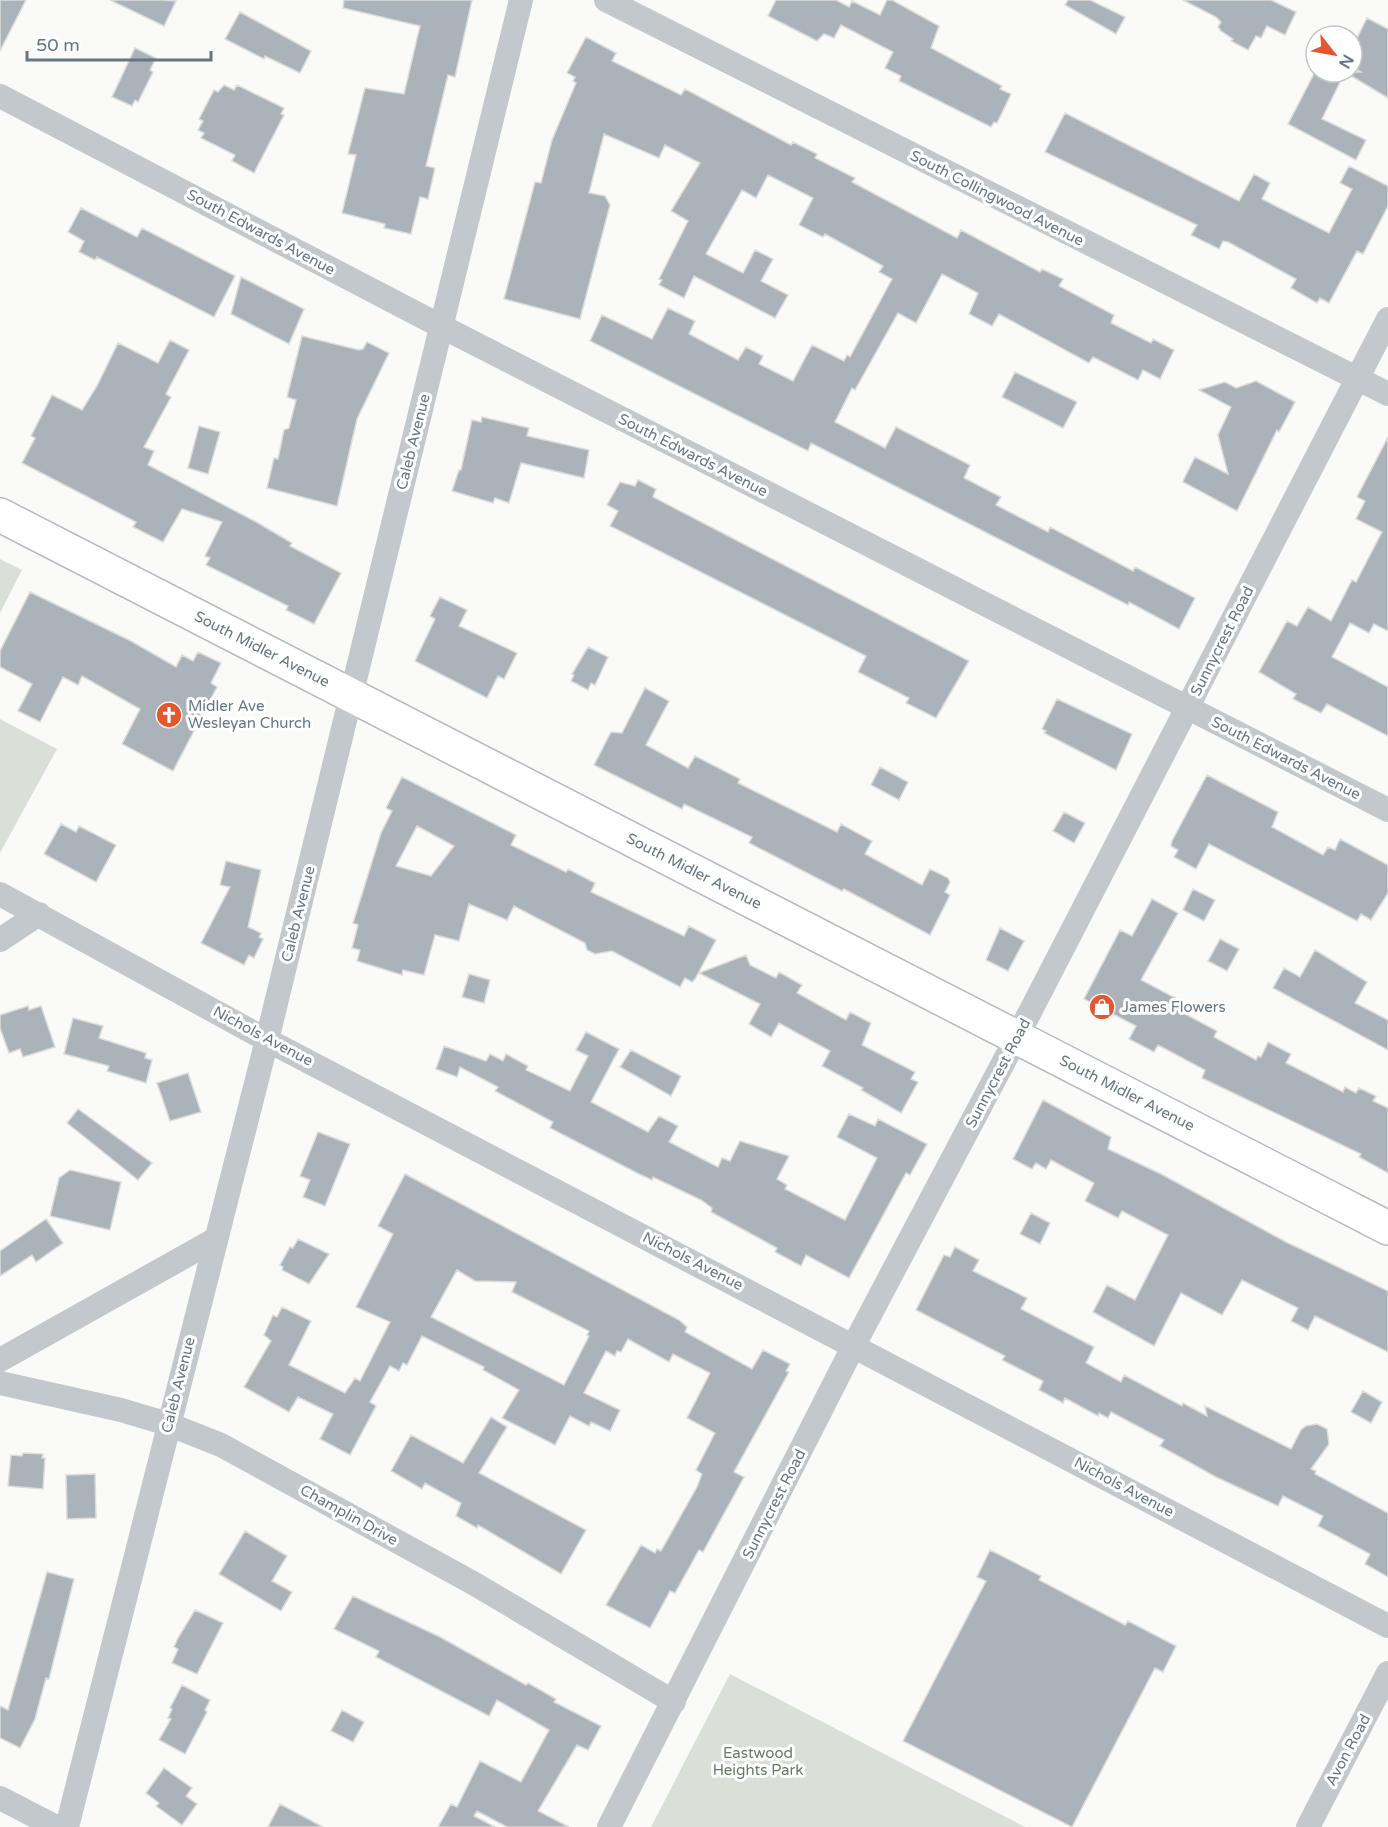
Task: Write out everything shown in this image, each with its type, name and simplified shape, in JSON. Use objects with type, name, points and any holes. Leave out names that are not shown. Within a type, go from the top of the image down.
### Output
[{"type":"main road","name":"South Midler Avenue","points":[[0,515],[1388,1228]]},
{"type":"street","name":"Caleb Avenue","points":[[67,1827],[267,1040],[521,0]]},
{"type":"street","name":"South Collingwood Avenue","points":[[606,0],[1388,394]]},
{"type":"street","name":"South Edwards Avenue","points":[[0,96],[441,326],[1388,810]]},
{"type":"street","name":"Sunnycrest Road","points":[[609,1827],[854,1345],[1017,1036],[1388,319]]},
{"type":"street","name":"Nichols Avenue","points":[[0,894],[267,1040],[1388,1626]]},
{"type":"street","points":[[0,940],[39,914]]},
{"type":"street","points":[[0,1360],[216,1239]]},
{"type":"street","name":"Champlin Drive","points":[[0,1383],[121,1410],[168,1424],[222,1445],[462,1577],[674,1702]]},
{"type":"street","name":"Avon Road","points":[[1308,1827],[1388,1673]]},
{"type":"street","points":[[0,1798],[56,1827]]},
{"type":"green space","points":[[0,559],[22,570],[0,613]]},
{"type":"green space","points":[[0,719],[57,749],[0,853]]},
{"type":"green space","name":"Eastwood Heights Park","points":[[730,1674],[1025,1827],[651,1827]]},
{"type":"building","points":[[0,0],[26,0],[0,51]]},
{"type":"building","points":[[110,0],[162,0],[176,1],[164,26]]},
{"type":"building","points":[[344,0],[472,0],[455,77],[448,75],[426,166],[435,168],[428,199],[420,197],[411,234],[384,228],[385,224],[342,213],[356,155],[348,154],[365,88],[404,94],[420,26],[343,8]]},
{"type":"building","points":[[776,0],[836,0],[849,7],[852,1],[880,15],[887,0],[892,0],[939,26],[931,48],[1002,86],[1000,89],[1011,94],[997,123],[994,122],[991,127],[899,81],[901,76],[885,68],[893,52],[841,25],[834,38],[824,34],[817,41],[768,16]]},
{"type":"building","points":[[1068,0],[1090,0],[1125,17],[1116,34],[1065,5]]},
{"type":"building","points":[[1183,0],[1271,0],[1296,12],[1285,35],[1267,26],[1261,38],[1256,36],[1248,50],[1231,41],[1233,39],[1221,31],[1218,27],[1221,22],[1216,17]]},
{"type":"building","points":[[240,12],[311,51],[300,73],[265,56],[264,59],[225,39]]},
{"type":"building","points":[[1367,18],[1388,29],[1388,98],[1364,83],[1364,24]]},
{"type":"building","points":[[586,37],[616,53],[612,61],[681,95],[685,89],[791,145],[793,142],[817,154],[815,158],[855,178],[852,182],[957,238],[961,230],[1040,272],[1042,269],[1063,279],[1059,286],[1114,315],[1111,323],[1151,343],[1153,339],[1174,350],[1160,379],[1143,370],[1138,380],[1093,357],[1089,363],[999,314],[992,326],[969,314],[978,293],[942,274],[916,323],[898,313],[855,390],[852,388],[835,422],[885,448],[896,427],[970,465],[964,478],[1001,497],[996,505],[1048,532],[1050,527],[1133,571],[1135,567],[1195,598],[1179,629],[811,443],[808,451],[590,341],[602,315],[652,339],[668,308],[695,321],[689,334],[738,360],[746,347],[763,356],[759,364],[793,381],[812,345],[844,361],[847,355],[850,357],[892,279],[879,272],[883,266],[825,234],[823,237],[799,225],[813,198],[768,175],[756,198],[742,190],[706,254],[743,273],[755,250],[773,259],[761,281],[788,295],[775,318],[694,276],[684,298],[659,285],[662,280],[659,279],[688,221],[671,211],[700,163],[665,145],[659,158],[604,134],[589,193],[605,196],[610,205],[580,319],[504,299],[535,182],[541,183],[552,140],[576,83],[573,81],[575,77],[567,73]]},
{"type":"building","points":[[135,48],[156,58],[150,70],[153,72],[138,102],[135,100],[132,106],[112,97]]},
{"type":"building","points":[[1309,84],[1339,84],[1322,119],[1366,140],[1356,160],[1288,124]]},
{"type":"building","points":[[224,85],[234,90],[237,85],[284,108],[281,114],[284,115],[254,173],[232,161],[235,155],[201,138],[204,133],[198,130],[203,121],[199,119],[214,90],[218,92]]},
{"type":"building","points":[[1065,113],[1239,201],[1254,174],[1270,183],[1262,199],[1329,233],[1352,189],[1340,183],[1349,166],[1388,186],[1388,206],[1363,254],[1357,251],[1329,303],[1320,298],[1317,303],[1291,288],[1296,279],[1228,242],[1223,241],[1219,249],[1191,235],[1197,225],[1045,152]]},
{"type":"building","points":[[81,208],[137,237],[142,228],[235,276],[214,317],[97,257],[95,260],[79,252],[84,241],[68,232]]},
{"type":"building","points":[[241,277],[304,309],[289,344],[231,314]]},
{"type":"building","points":[[302,336],[359,350],[363,349],[367,342],[389,353],[357,419],[337,506],[267,488],[274,458],[278,459],[284,430],[289,428],[296,400],[287,397]]},
{"type":"building","points":[[170,340],[189,350],[166,394],[171,397],[144,447],[154,451],[148,465],[258,523],[292,543],[290,546],[341,573],[314,624],[286,610],[288,606],[206,565],[210,558],[205,556],[222,522],[182,509],[163,542],[133,527],[136,522],[22,463],[35,438],[31,436],[52,395],[82,410],[97,386],[118,343],[158,363]]},
{"type":"building","points":[[1015,372],[1077,402],[1063,428],[1002,397]]},
{"type":"building","points":[[1256,381],[1295,402],[1279,432],[1277,430],[1237,511],[1183,482],[1195,457],[1228,474],[1218,435],[1231,407],[1199,390],[1225,382],[1236,388]]},
{"type":"building","points":[[482,417],[529,428],[527,436],[589,450],[584,478],[521,463],[509,503],[495,498],[493,503],[452,491],[459,470],[461,470],[472,420],[481,422]]},
{"type":"building","points":[[199,426],[220,432],[208,474],[188,468]]},
{"type":"building","points":[[1388,437],[1388,631],[1374,624],[1369,633],[1350,623],[1332,657],[1388,687],[1388,736],[1327,704],[1321,713],[1293,699],[1296,694],[1259,672],[1287,621],[1297,626],[1308,607],[1331,621],[1352,580],[1356,582],[1382,532],[1356,519],[1365,501],[1357,497]]},
{"type":"building","points":[[638,480],[656,489],[653,497],[969,661],[936,718],[906,703],[909,698],[858,672],[866,656],[610,526],[618,511],[607,505],[620,482],[635,486]]},
{"type":"building","points":[[30,592],[131,641],[176,667],[182,655],[193,661],[198,652],[221,663],[211,683],[217,687],[173,771],[122,744],[140,709],[82,676],[78,685],[63,677],[40,722],[18,711],[32,684],[0,667],[0,651]]},
{"type":"building","points":[[440,597],[467,610],[459,626],[517,653],[504,679],[498,676],[487,698],[415,661],[435,619],[430,616]]},
{"type":"building","points":[[588,647],[608,657],[595,685],[591,683],[588,690],[571,681],[574,675],[572,674]]},
{"type":"building","points":[[645,688],[669,701],[646,745],[688,768],[695,756],[740,779],[738,783],[837,832],[841,824],[872,841],[865,854],[922,885],[930,869],[948,878],[950,882],[945,892],[950,895],[930,935],[844,889],[842,891],[749,843],[752,837],[684,804],[682,809],[594,765],[611,732],[622,733]]},
{"type":"building","points":[[1057,699],[1132,734],[1116,770],[1044,733],[1046,731],[1042,729]]},
{"type":"building","points":[[880,767],[908,782],[899,800],[871,785]]},
{"type":"building","points":[[1207,775],[1278,812],[1272,827],[1323,855],[1328,847],[1335,850],[1340,839],[1388,865],[1388,893],[1371,920],[1361,914],[1357,921],[1209,844],[1196,869],[1174,857],[1178,850],[1171,846],[1172,841]]},
{"type":"building","points":[[402,777],[516,835],[511,845],[566,872],[568,869],[595,883],[591,892],[684,936],[689,926],[716,940],[695,979],[692,982],[685,978],[680,987],[612,951],[595,954],[587,950],[585,943],[514,906],[507,920],[469,904],[459,941],[435,935],[424,975],[403,970],[402,975],[357,961],[360,950],[352,948],[358,925],[353,923],[381,833],[392,811],[386,808]],"holes":[[[417,826],[454,846],[431,876],[396,866]]]},
{"type":"building","points":[[1064,812],[1085,823],[1074,843],[1053,831]]},
{"type":"building","points":[[61,824],[76,832],[79,826],[116,845],[96,882],[44,854]]},
{"type":"building","points":[[226,861],[261,870],[248,927],[261,933],[259,937],[263,939],[254,958],[249,955],[244,965],[201,943],[230,887],[220,885]]},
{"type":"building","points":[[1193,889],[1215,900],[1204,921],[1183,910]]},
{"type":"building","points":[[1152,899],[1178,913],[1141,980],[1181,1001],[1176,1009],[1217,1031],[1214,1037],[1256,1060],[1258,1056],[1261,1057],[1268,1042],[1291,1054],[1286,1063],[1343,1092],[1345,1087],[1356,1093],[1359,1088],[1376,1096],[1373,1101],[1388,1108],[1388,1173],[1359,1157],[1361,1154],[1202,1078],[1205,1070],[1158,1045],[1154,1052],[1129,1039],[1136,1026],[1084,999],[1120,930],[1132,936]]},
{"type":"building","points":[[1000,928],[1024,941],[1008,971],[986,960]]},
{"type":"building","points":[[1220,939],[1239,949],[1227,971],[1208,961]]},
{"type":"building","points":[[1315,950],[1367,982],[1355,1003],[1388,1020],[1388,1050],[1273,988],[1284,968],[1300,977]]},
{"type":"building","points":[[746,955],[750,965],[776,978],[779,972],[802,985],[797,993],[846,1020],[850,1012],[871,1023],[862,1045],[915,1072],[911,1079],[918,1082],[901,1113],[861,1090],[863,1088],[822,1066],[830,1051],[779,1023],[771,1037],[749,1024],[760,1004],[699,973]]},
{"type":"building","points":[[469,974],[490,980],[484,1003],[462,997]]},
{"type":"building","points":[[28,1006],[29,1010],[41,1006],[55,1047],[23,1057],[20,1049],[9,1053],[0,1028],[0,1015]]},
{"type":"building","points":[[73,1018],[103,1026],[99,1038],[146,1053],[145,1058],[152,1060],[146,1083],[107,1071],[109,1066],[64,1054]]},
{"type":"building","points":[[586,1032],[619,1049],[591,1102],[648,1132],[659,1116],[678,1126],[669,1142],[718,1167],[722,1158],[730,1161],[740,1141],[789,1156],[777,1179],[787,1185],[785,1189],[845,1220],[877,1158],[837,1137],[849,1114],[875,1126],[878,1119],[927,1144],[910,1175],[906,1173],[849,1278],[806,1255],[801,1266],[775,1252],[777,1248],[711,1212],[712,1208],[701,1200],[653,1177],[652,1180],[637,1173],[550,1128],[553,1122],[495,1091],[498,1087],[460,1067],[457,1077],[436,1069],[444,1046],[486,1061],[490,1054],[503,1061],[506,1054],[528,1066],[526,1070],[570,1091],[588,1056],[576,1050]]},
{"type":"building","points":[[631,1050],[681,1076],[671,1096],[620,1067]]},
{"type":"building","points":[[188,1073],[201,1112],[170,1121],[157,1083]]},
{"type":"building","points":[[1043,1100],[1111,1137],[1108,1149],[1161,1174],[1286,1242],[1388,1291],[1388,1352],[1315,1316],[1308,1330],[1291,1321],[1298,1308],[1242,1280],[1222,1315],[1181,1293],[1154,1346],[1093,1312],[1107,1285],[1135,1300],[1168,1235],[1122,1211],[1118,1218],[1085,1201],[1094,1183],[1051,1160],[1046,1169],[1036,1163],[1032,1169],[1013,1159]]},
{"type":"building","points":[[78,1109],[152,1163],[138,1180],[67,1123]]},
{"type":"building","points":[[318,1132],[350,1144],[325,1206],[303,1197],[310,1180],[300,1176]]},
{"type":"building","points":[[70,1170],[121,1182],[110,1230],[50,1216],[59,1178]]},
{"type":"building","points":[[405,1174],[679,1320],[687,1327],[685,1332],[752,1369],[763,1350],[790,1364],[786,1371],[789,1372],[734,1472],[744,1477],[703,1552],[699,1550],[675,1593],[670,1591],[650,1628],[606,1605],[641,1545],[655,1553],[657,1549],[661,1551],[697,1487],[702,1474],[696,1470],[715,1433],[687,1418],[710,1373],[673,1354],[669,1362],[628,1339],[621,1352],[617,1351],[615,1356],[606,1351],[584,1393],[620,1410],[610,1431],[591,1422],[589,1426],[570,1416],[555,1445],[502,1418],[519,1390],[483,1370],[484,1367],[422,1336],[407,1365],[403,1363],[399,1371],[390,1366],[370,1402],[376,1406],[350,1455],[320,1439],[333,1414],[298,1397],[289,1412],[244,1387],[271,1341],[264,1335],[273,1315],[277,1317],[282,1307],[311,1321],[289,1365],[345,1393],[355,1378],[360,1381],[390,1322],[356,1307],[393,1234],[378,1226]],"holes":[[[457,1270],[475,1281],[516,1282],[512,1292],[589,1331],[587,1335],[589,1336],[564,1385],[431,1317]]]},
{"type":"building","points":[[1031,1213],[1050,1223],[1040,1244],[1020,1234]]},
{"type":"building","points":[[46,1219],[63,1243],[36,1262],[32,1255],[0,1276],[0,1251]]},
{"type":"building","points":[[298,1239],[329,1254],[309,1284],[282,1270],[283,1267],[280,1265],[290,1247],[293,1248]]},
{"type":"building","points":[[955,1247],[979,1260],[973,1271],[1027,1298],[1021,1309],[1094,1347],[1086,1363],[1121,1382],[1124,1375],[1182,1406],[1183,1403],[1207,1416],[1205,1406],[1291,1449],[1301,1430],[1306,1426],[1317,1424],[1327,1429],[1329,1444],[1311,1469],[1316,1471],[1315,1474],[1388,1513],[1388,1577],[1365,1564],[1370,1554],[1318,1526],[1323,1516],[1283,1496],[1278,1506],[1216,1477],[1160,1446],[1164,1440],[1111,1412],[1108,1418],[1099,1413],[1098,1416],[1065,1398],[1063,1403],[1039,1390],[1043,1381],[1002,1360],[1005,1356],[916,1310],[944,1255],[950,1257]]},
{"type":"building","points":[[1363,1391],[1382,1402],[1371,1423],[1351,1412]]},
{"type":"building","points":[[491,1417],[507,1427],[479,1473],[586,1530],[561,1574],[478,1525],[477,1528],[456,1516],[461,1503],[425,1483],[422,1489],[391,1471],[411,1435],[463,1463]]},
{"type":"building","points":[[23,1453],[43,1454],[42,1458],[45,1458],[43,1489],[8,1486],[11,1455],[22,1456]]},
{"type":"building","points":[[95,1474],[96,1518],[67,1519],[66,1475]]},
{"type":"building","points":[[245,1531],[287,1556],[272,1581],[292,1592],[281,1611],[219,1574]]},
{"type":"building","points":[[990,1550],[1041,1576],[1039,1580],[1125,1625],[1128,1621],[1176,1646],[1163,1672],[1155,1668],[1072,1827],[903,1741],[986,1581],[977,1577]]},
{"type":"building","points":[[47,1572],[74,1579],[49,1679],[46,1678],[35,1719],[20,1748],[0,1738],[0,1706],[8,1710]]},
{"type":"building","points":[[353,1596],[440,1637],[526,1685],[528,1683],[556,1699],[554,1702],[601,1726],[588,1750],[577,1745],[538,1811],[569,1827],[507,1827],[477,1811],[474,1816],[495,1827],[438,1827],[451,1804],[457,1807],[480,1761],[521,1782],[549,1730],[497,1700],[489,1716],[376,1657],[379,1651],[334,1629]]},
{"type":"building","points":[[195,1610],[223,1623],[197,1674],[172,1663],[178,1649],[174,1647]]},
{"type":"building","points":[[182,1685],[210,1700],[205,1710],[207,1712],[185,1754],[159,1740],[171,1719],[168,1718],[172,1709],[170,1708]]},
{"type":"building","points":[[342,1710],[364,1722],[353,1742],[331,1731]]},
{"type":"building","points":[[164,1768],[192,1788],[186,1796],[197,1804],[182,1825],[156,1806],[159,1803],[146,1793]]},
{"type":"building","points":[[280,1804],[323,1827],[268,1827]]},
{"type":"place","name":"Midler Ave Wesleyan Church","points":[[169,715]]},
{"type":"place","name":"James Flowers","points":[[1102,1007]]}]
